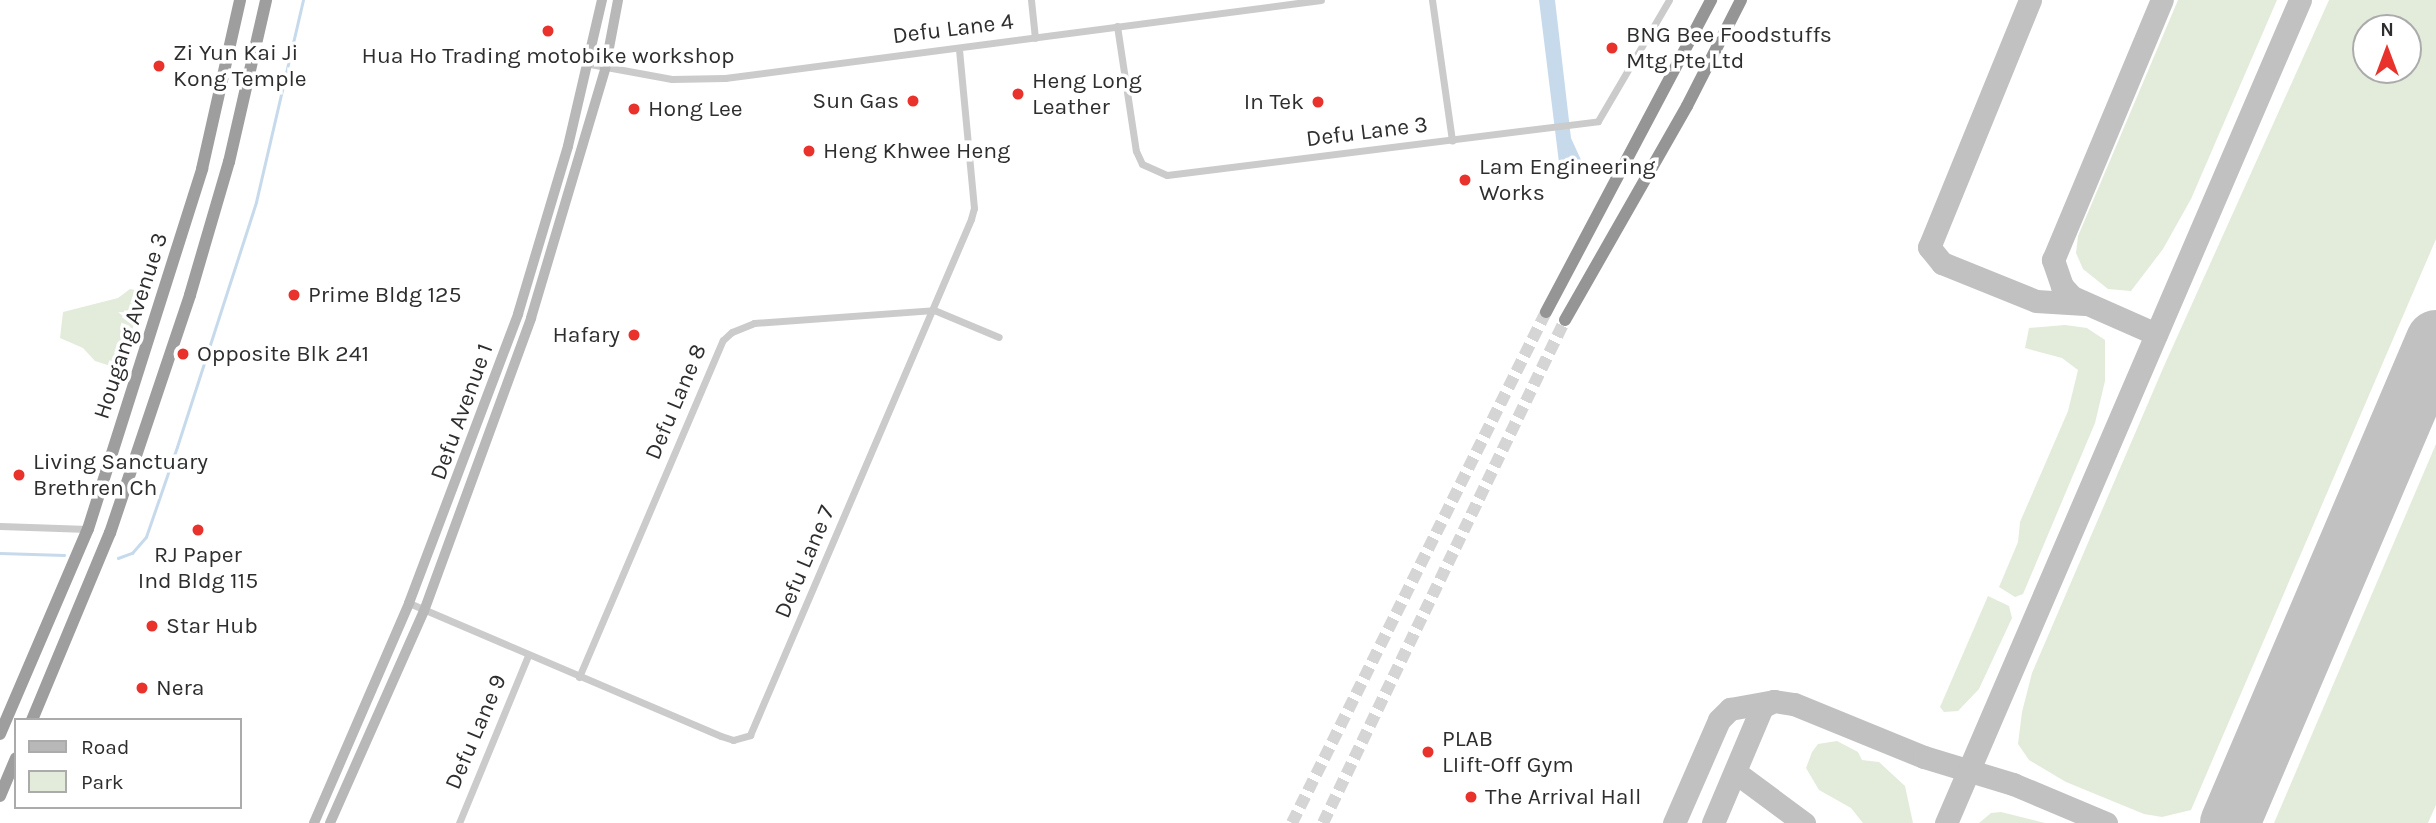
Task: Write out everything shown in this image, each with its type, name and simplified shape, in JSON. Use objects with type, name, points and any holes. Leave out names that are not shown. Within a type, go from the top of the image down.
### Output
[{"type":"highway","name":"Hougang Avenue 3","points":[[0,734],[88,529],[218,114],[240,0]]},
{"type":"highway","name":"Hougang Avenue 3","points":[[33,718],[115,519],[190,295],[245,96],[266,0]]},
{"type":"highway","points":[[1546,312],[1711,0]]},
{"type":"highway","points":[[1565,320],[1687,106],[1741,0]]},
{"type":"highway","points":[[218,114],[232,111],[245,96]]},
{"type":"highway","points":[[0,796],[14,763]]},
{"type":"main road","name":"Defu Avenue 1","points":[[314,823],[409,603],[518,314],[590,64],[602,0]]},
{"type":"main road","name":"Defu Avenue 1","points":[[330,823],[424,611],[531,318],[605,69],[618,0]]},
{"type":"street","points":[[1031,0],[1035,38]]},
{"type":"street","name":"Defu Lane 4","points":[[590,64],[605,69],[672,79],[725,78],[1321,0]]},
{"type":"street","points":[[1432,0],[1452,141]]},
{"type":"street","name":"Defu Lane 3","points":[[1117,26],[1136,150],[1142,164],[1167,175],[1598,121],[1669,0]]},
{"type":"street","name":"Defu Lane 7","points":[[409,603],[528,656],[733,740],[750,735],[934,310],[974,208],[959,49]]},
{"type":"street","points":[[934,310],[999,337]]},
{"type":"street","name":"Defu Lane 8","points":[[579,677],[723,340],[754,323],[934,310]]},
{"type":"street","points":[[0,526],[88,529]]},
{"type":"street","name":"Defu Lane 9","points":[[460,823],[528,656]]},
{"type":"green space","points":[[2178,0],[2277,0],[2191,199],[2163,249],[2131,291],[2108,289],[2083,269],[2076,253],[2078,236]]},
{"type":"green space","points":[[2329,0],[2436,0],[2436,239],[2191,810],[2162,817],[2144,814],[2066,782],[2029,760],[2018,744],[2022,712],[2032,673],[2164,366]]},
{"type":"green space","points":[[130,289],[144,292],[120,369],[95,361],[83,348],[60,338],[63,312],[118,298]]},
{"type":"green space","points":[[2065,325],[2087,328],[2105,340],[2105,381],[2095,423],[2023,594],[2015,597],[1999,587],[2018,542],[2020,522],[2068,411],[2078,370],[2062,358],[2025,348],[2029,328]]},
{"type":"green space","points":[[2436,444],[2436,805],[2428,823],[2274,823]]},
{"type":"green space","points":[[1988,596],[2009,606],[2012,618],[1979,689],[1958,711],[1944,712],[1940,707]]},
{"type":"green space","points":[[1837,741],[1858,752],[1862,760],[1879,762],[1905,786],[1913,823],[1863,823],[1851,808],[1819,790],[1806,768],[1818,744]]},
{"type":"green space","points":[[2001,812],[2045,823],[1979,823],[1991,813]]},
{"type":"water","points":[[1539,0],[1555,0],[1571,138],[1582,162],[1561,179]]},
{"type":"waterway","points":[[118,558],[132,553],[146,537],[177,447],[256,202],[303,0]]},
{"type":"waterway","points":[[0,553],[64,555]]},
{"type":"taxiway","points":[[2030,0],[1929,247],[1942,263],[2036,301],[2085,304]]},
{"type":"taxiway","points":[[2156,334],[2072,297],[2062,286],[2053,260],[2162,0]]},
{"type":"taxiway","points":[[1946,823],[2300,0]]},
{"type":"taxiway","points":[[1674,823],[1719,720],[1730,709],[1774,701]]},
{"type":"taxiway","points":[[1713,823],[1762,707],[1774,701],[1794,704],[1924,757],[2013,784],[2106,823]]},
{"type":"taxiway","points":[[1735,772],[1804,823]]},
{"type":"runway","points":[[2230,823],[2436,340]]},
{"type":"tunnel","points":[[1292,823],[1546,312]]},
{"type":"tunnel","points":[[1323,823],[1565,320]]},
{"type":"place","name":"Hua Ho Trading motobike workshop","points":[[548,31]]},
{"type":"place","name":"BNG Bee Foodstuffs Mtg Pte Ltd","points":[[1612,48]]},
{"type":"place","name":"Zi Yun Kai Ji Kong Temple","points":[[159,66]]},
{"type":"place","name":"Heng Long Leather","points":[[1018,94]]},
{"type":"place","name":"Sun Gas","points":[[913,101]]},
{"type":"place","name":"In Tek","points":[[1318,102]]},
{"type":"place","name":"Hong Lee","points":[[634,109]]},
{"type":"place","name":"Heng Khwee Heng","points":[[809,151]]},
{"type":"place","name":"Lam Engineering Works","points":[[1465,180]]},
{"type":"place","name":"Prime Bldg 125","points":[[294,295]]},
{"type":"place","name":"Hafary","points":[[634,335]]},
{"type":"place","name":"Opposite Blk 241","points":[[183,354]]},
{"type":"place","name":"Living Sanctuary Brethren Ch","points":[[19,475]]},
{"type":"place","name":"RJ Paper Ind Bldg 115","points":[[198,530]]},
{"type":"place","name":"Star Hub","points":[[152,626]]},
{"type":"place","name":"Nera","points":[[142,688]]},
{"type":"place","name":"PLAB LIift-Off Gym","points":[[1428,752]]},
{"type":"place","name":"The Arrival Hall","points":[[1471,797]]}]
